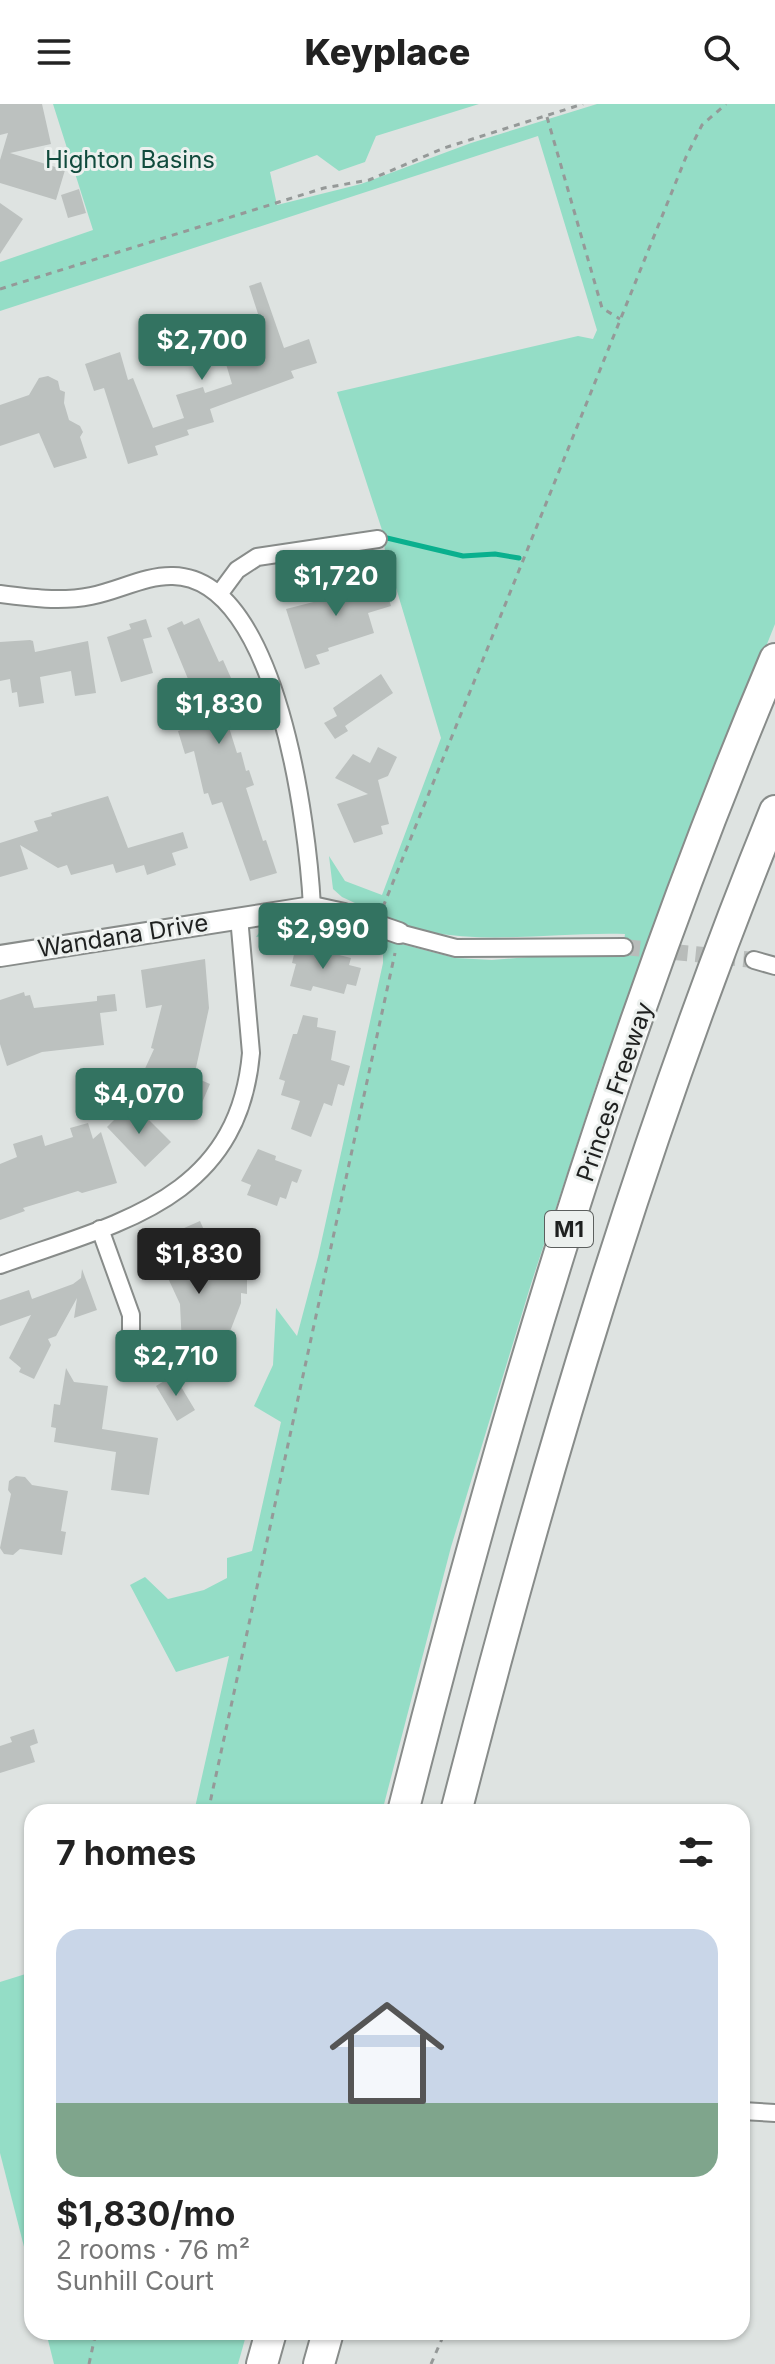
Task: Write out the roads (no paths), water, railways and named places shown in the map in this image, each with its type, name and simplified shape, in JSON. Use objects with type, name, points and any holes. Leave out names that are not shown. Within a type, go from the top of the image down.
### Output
[{"type":"highway","name":"Princes Freeway","points":[[405,1804],[445,1648],[528,1360],[581,1190],[699,849],[775,659]]},
{"type":"highway","name":"Princes Freeway","points":[[458,1804],[507,1612],[604,1288],[676,1069],[775,811]]},
{"type":"highway","points":[[262,2364],[269,2340]]},
{"type":"highway","points":[[319,2364],[326,2340]]},
{"type":"street","points":[[220,593],[237,570],[257,557],[378,539]]},
{"type":"street","points":[[0,594],[34,599],[74,598],[171,576],[193,578],[220,593],[242,623],[279,705],[287,732],[306,844],[312,907]]},
{"type":"street","name":"Wandana Drive","points":[[0,956],[312,907],[456,948],[624,947]]},
{"type":"street","points":[[0,1265],[161,1203],[182,1189],[216,1155],[236,1115],[251,1053],[239,917]]},
{"type":"street","points":[[754,960],[775,966]]},
{"type":"street","points":[[100,1229],[131,1315],[131,1346]]},
{"type":"street","points":[[750,2111],[775,2113]]},
{"type":"waterway","points":[[387,538],[463,556],[495,554],[519,558]]},
{"type":"tunnel","points":[[624,947],[754,960]]},
{"type":"park label","name":"Highton Basins","points":[[130,160]]}]
